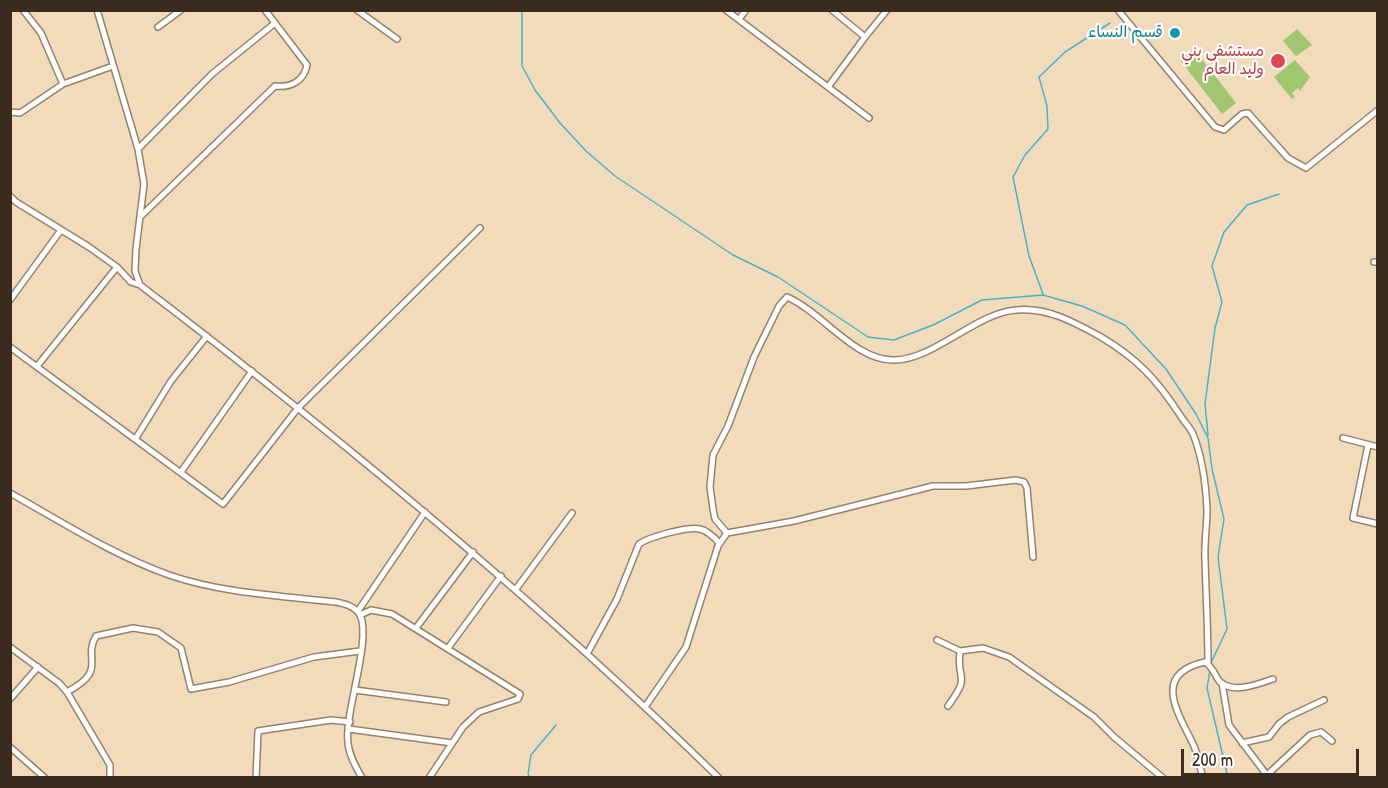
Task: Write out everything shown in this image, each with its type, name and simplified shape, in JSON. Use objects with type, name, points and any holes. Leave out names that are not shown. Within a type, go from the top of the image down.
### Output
[{"type":"street","points":[[23,10],[41,33],[63,84]]},
{"type":"street","points":[[97,10],[138,149],[144,184],[135,271],[140,285]]},
{"type":"street","points":[[158,27],[182,10]]},
{"type":"street","points":[[140,217],[274,86],[285,87],[295,84],[305,74],[307,65],[265,10]]},
{"type":"street","points":[[357,10],[397,39]]},
{"type":"street","points":[[726,10],[868,118]]},
{"type":"street","points":[[739,19],[746,10]]},
{"type":"street","points":[[832,10],[866,37]]},
{"type":"street","points":[[828,87],[887,10]]},
{"type":"street","points":[[1118,10],[1215,127],[1224,130],[1242,114],[1248,114],[1288,159],[1306,168],[1377,110]]},
{"type":"street","points":[[138,149],[212,74],[274,23]]},
{"type":"street","points":[[10,112],[20,112],[63,84],[113,66]]},
{"type":"street","points":[[10,196],[117,267],[131,282],[140,285],[252,371],[425,512],[588,652],[719,777]]},
{"type":"street","points":[[10,347],[38,365],[223,504],[298,408],[480,228]]},
{"type":"street","points":[[10,300],[61,230]]},
{"type":"street","points":[[38,365],[117,267]]},
{"type":"street","points":[[727,533],[715,519],[710,487],[713,455],[728,426],[754,357],[779,306],[787,297],[824,320],[858,348],[896,360],[926,350],[1000,313],[1016,310],[1039,311],[1066,318],[1139,362],[1164,390],[1193,433],[1207,509],[1204,558],[1209,614],[1207,663],[1222,683],[1229,725],[1269,776],[1310,735],[1321,732],[1332,741]]},
{"type":"street","points":[[136,438],[171,381],[207,336]]},
{"type":"street","points":[[181,472],[252,371]]},
{"type":"street","points":[[1343,438],[1377,447]]},
{"type":"street","points":[[1368,445],[1353,518],[1377,524]]},
{"type":"street","points":[[645,707],[686,647],[719,543],[727,533],[794,521],[933,486],[966,486],[1016,480],[1024,482],[1028,488],[1033,557]]},
{"type":"street","points":[[10,493],[127,558],[170,575],[246,590],[336,602],[349,605],[359,613],[381,610],[416,628],[520,694],[518,699],[479,712],[452,743],[429,777]]},
{"type":"street","points":[[362,777],[350,754],[347,742],[360,651],[359,613],[425,512]]},
{"type":"street","points":[[516,589],[572,513]]},
{"type":"street","points":[[588,652],[617,599],[639,544],[646,539],[686,528],[699,528],[719,543]]},
{"type":"street","points":[[416,628],[473,552]]},
{"type":"street","points":[[448,648],[501,576]]},
{"type":"street","points":[[67,692],[86,680],[91,671],[96,636],[133,628],[158,632],[181,648],[191,689],[229,682],[314,657],[360,651]]},
{"type":"street","points":[[937,640],[960,651],[983,648],[1005,655],[1087,712],[1163,777]]},
{"type":"street","points":[[10,647],[67,692],[110,765],[110,777]]},
{"type":"street","points":[[948,706],[962,687],[963,675],[958,663],[960,651]]},
{"type":"street","points":[[1203,777],[1195,749],[1172,699],[1172,692],[1178,676],[1207,663]]},
{"type":"street","points":[[10,699],[38,667]]},
{"type":"street","points":[[1222,683],[1245,687],[1273,679]]},
{"type":"street","points":[[355,690],[446,702]]},
{"type":"street","points":[[1242,743],[1269,737],[1288,717],[1324,700]]},
{"type":"street","points":[[256,777],[258,731],[331,720],[350,722]]},
{"type":"street","points":[[349,729],[452,743]]},
{"type":"street","points":[[10,747],[45,777]]},
{"type":"green space","points":[[1297,29],[1312,45],[1296,56],[1283,41]]},
{"type":"green space","points":[[1194,49],[1236,103],[1222,114],[1180,60]]},
{"type":"green space","points":[[1295,60],[1310,77],[1300,91],[1298,88],[1292,93],[1295,97],[1292,99],[1274,77]]},
{"type":"waterway","points":[[522,10],[522,66],[535,90],[560,123],[586,151],[615,176],[733,255],[778,277],[868,337],[894,340],[933,325],[982,300],[1043,295],[1082,306],[1125,325],[1166,369],[1196,414],[1208,438],[1212,469],[1224,519],[1218,557],[1227,629],[1210,665]]},
{"type":"waterway","points":[[1043,294],[1029,256],[1013,177],[1025,155],[1048,129],[1047,106],[1039,77],[1065,52],[1110,23]]},
{"type":"waterway","points":[[1208,435],[1205,404],[1215,328],[1222,302],[1212,266],[1224,232],[1247,205],[1279,194]]},
{"type":"waterway","points":[[1210,670],[1207,688],[1228,778]]},
{"type":"waterway","points":[[530,778],[528,774],[531,755],[556,725]]},
{"type":"place","name":"قسم النساء","points":[[1175,33]]},
{"type":"place","name":"مستشفى بني وليد العام","points":[[1278,61]]}]
